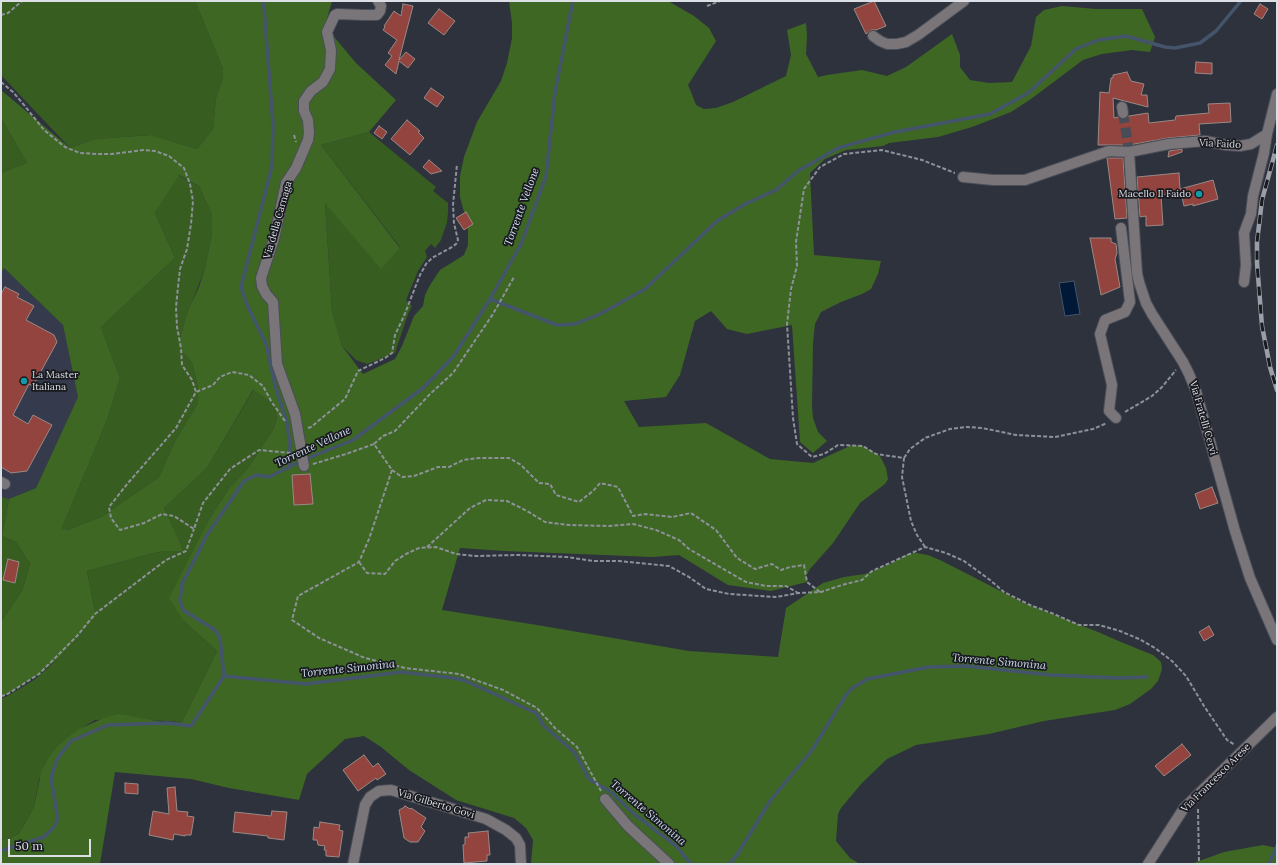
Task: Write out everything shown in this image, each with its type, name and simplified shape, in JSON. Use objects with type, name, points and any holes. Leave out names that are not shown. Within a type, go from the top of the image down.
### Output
[{"type":"street","name":"Via della Carnaga","points":[[304,466],[295,414],[277,364],[273,302],[266,294],[262,286],[261,278],[274,239],[286,183],[296,168],[308,140],[308,120],[304,111],[304,101],[310,91],[323,82],[330,69],[331,50],[327,32],[335,15],[337,14],[377,15],[380,11],[378,1]]},
{"type":"street","points":[[873,36],[887,44],[906,42],[918,35],[964,1]]},
{"type":"street","points":[[1244,282],[1246,265],[1244,233],[1251,214],[1253,196],[1277,94]]},
{"type":"street","name":"Via Faido","points":[[963,176],[993,180],[1025,180],[1109,151],[1129,152],[1169,144],[1205,142],[1226,146],[1240,146],[1251,144],[1267,134]]},
{"type":"street","name":"Via Fratelli Cervi","points":[[1129,152],[1137,273],[1142,291],[1150,310],[1183,362],[1196,391],[1235,531],[1250,578],[1277,640]]},
{"type":"street","points":[[1116,418],[1109,411],[1112,385],[1100,334],[1104,320],[1125,312],[1130,302],[1121,228]]},
{"type":"street","points":[[1130,302],[1150,310]]},
{"type":"street","name":"Via Francesco Arese","points":[[1148,864],[1184,808],[1277,718]]},
{"type":"street","name":"Via Gilberto Govi","points":[[353,864],[365,805],[370,797],[379,791],[391,790],[486,819],[506,830],[516,838],[520,845],[521,864]]},
{"type":"street","points":[[605,799],[628,826],[669,864]]},
{"type":"path","points":[[1,15],[8,12],[22,1]]},
{"type":"path","points":[[707,6],[720,1]]},
{"type":"path","points":[[1,82],[20,100],[44,130],[65,147],[80,153],[98,154],[112,154],[142,150],[155,151],[169,156],[184,168],[190,184],[193,201],[187,248],[180,269],[176,320],[181,348],[182,365],[192,380],[196,392]]},
{"type":"path","points":[[904,458],[876,454],[863,446],[838,445],[824,454],[812,457],[797,444],[793,418],[786,324],[796,266],[796,242],[804,189],[820,167],[844,154],[882,150],[922,160],[963,176]]},
{"type":"path","points":[[194,529],[174,516],[162,514],[144,523],[120,530],[111,518],[109,507],[176,428],[196,392],[213,385],[220,377],[232,372],[249,375],[263,386],[270,401],[279,414],[289,425],[298,431],[311,427],[345,399],[358,371],[392,353],[395,335],[426,264],[432,258],[452,247],[458,240],[453,205],[457,164]]},
{"type":"path","points":[[326,460],[374,444],[383,436],[395,431],[430,394],[453,373],[493,314],[514,277]]},
{"type":"path","points":[[925,547],[917,535],[911,521],[902,477],[904,458],[910,448],[925,438],[950,429],[967,427],[982,428],[1016,435],[1055,437],[1094,429],[1116,418],[1152,396],[1162,387],[1183,362]]},
{"type":"path","points":[[374,444],[392,470],[402,477],[414,476],[438,467],[449,467],[463,460],[479,458],[509,458],[521,465],[539,483],[550,484],[556,495],[579,502],[593,491],[600,483],[618,487],[633,516],[645,514],[672,516],[691,513],[716,530],[737,558],[755,569],[772,564],[781,570],[804,565],[807,582],[821,592]]},
{"type":"path","points":[[1,696],[39,674],[77,636],[95,614],[166,560],[186,551],[203,503],[234,465],[259,450],[302,454]]},
{"type":"path","points":[[392,470],[369,539],[359,562],[298,596],[292,620],[319,638],[365,658],[405,668],[459,674],[503,690],[536,708],[555,728],[577,747],[605,799]]},
{"type":"path","points":[[426,548],[470,508],[486,500],[508,501],[545,522],[569,525],[609,526],[633,524],[656,530],[679,540],[689,549],[746,582],[766,586],[786,586],[799,593]]},
{"type":"path","points":[[359,562],[367,573],[385,574],[395,561],[406,554],[419,548],[436,547],[456,554],[476,556],[518,555],[620,561],[670,566],[706,589],[729,594],[776,597],[799,593],[821,592],[862,580],[872,571],[925,547],[946,553],[964,561],[1004,592],[1030,605],[1079,625],[1099,625],[1120,631],[1155,648],[1172,661],[1186,676],[1227,740],[1235,745],[1246,748]]},
{"type":"path","points":[[1197,796],[1199,864]]},
{"type":"shaded area","points":[[4,268],[63,325],[78,397],[36,488],[9,499],[1,497],[1,273]]},
{"type":"green space","points":[[1,1],[195,1],[223,69],[223,77],[216,98],[213,129],[197,149],[151,135],[95,139],[70,148],[1,75]]},
{"type":"green space","points":[[195,1],[332,1],[325,26],[356,63],[396,100],[369,132],[321,145],[400,248],[381,269],[325,203],[332,311],[342,346],[363,374],[395,359],[414,316],[423,306],[425,295],[430,285],[440,270],[464,255],[468,245],[468,227],[460,197],[460,176],[464,157],[477,122],[501,81],[507,63],[512,38],[512,23],[509,1],[668,1],[694,16],[709,28],[716,41],[688,85],[696,105],[704,109],[716,108],[733,102],[786,76],[791,55],[787,30],[806,23],[806,54],[818,77],[862,70],[887,76],[906,67],[952,34],[960,55],[960,67],[970,80],[989,83],[1012,82],[1031,46],[1036,17],[1044,10],[1062,6],[1096,9],[1142,9],[1155,37],[1150,52],[1132,50],[1102,54],[1083,60],[1011,112],[972,127],[938,137],[889,143],[883,146],[846,150],[825,159],[810,173],[814,255],[881,261],[878,274],[871,289],[821,312],[815,324],[813,343],[813,418],[818,432],[827,441],[813,453],[800,442],[792,325],[747,334],[727,329],[711,311],[695,321],[680,375],[666,397],[624,401],[639,427],[706,423],[770,459],[813,463],[852,445],[863,446],[880,456],[886,468],[888,479],[885,484],[860,503],[833,543],[810,569],[806,576],[807,582],[771,591],[728,585],[679,555],[652,557],[460,548],[442,610],[689,651],[778,657],[786,608],[823,583],[844,577],[865,574],[892,563],[907,554],[916,553],[928,555],[942,561],[1024,603],[1153,655],[1161,662],[1162,669],[1158,681],[1151,689],[1130,704],[1115,710],[1044,721],[989,734],[916,745],[887,759],[862,783],[841,808],[838,814],[836,841],[850,858],[860,864],[531,864],[533,840],[526,828],[514,818],[456,800],[409,770],[381,747],[364,736],[345,739],[307,774],[299,800],[229,788],[191,779],[115,772],[100,864],[1,864],[1,840],[11,838],[18,834],[22,829],[34,807],[41,773],[48,758],[56,747],[70,735],[79,729],[104,718],[119,714],[168,723],[182,722],[217,651],[184,621],[169,598],[211,516],[230,487],[246,471],[274,428],[277,418],[274,403],[253,390],[207,468],[164,508],[183,551],[162,551],[87,571],[96,617],[59,658],[39,674],[6,695],[1,696],[1,622],[22,591],[30,564],[16,542],[2,536],[9,499],[36,488],[78,397],[63,325],[4,268],[1,273],[1,173],[27,163],[1,118],[1,90],[70,148],[95,139],[151,135],[197,149],[213,129],[216,98],[223,77],[223,69]],"holes":[[[179,175],[199,186],[212,215],[212,233],[205,268],[199,287],[187,313],[179,342],[182,352],[186,354],[192,363],[198,387],[198,403],[175,441],[159,477],[101,517],[67,530],[62,528],[107,420],[120,378],[101,327],[175,258],[155,213]]]},
{"type":"green space","points":[[1,118],[27,163],[1,173]]},
{"type":"green space","points":[[369,132],[436,187],[433,191],[448,203],[448,213],[447,222],[441,240],[435,248],[431,244],[425,251],[427,257],[418,271],[406,300],[412,306],[395,353],[367,364],[356,360],[342,346],[332,311],[325,202],[381,268],[400,247],[321,145]]},
{"type":"green space","points":[[178,175],[199,186],[212,215],[212,233],[205,268],[187,313],[179,342],[192,363],[198,387],[198,403],[175,441],[159,477],[101,517],[67,530],[62,528],[107,420],[120,378],[101,327],[175,258],[155,213]]},
{"type":"green space","points":[[254,389],[274,403],[277,418],[274,428],[246,471],[230,487],[211,516],[190,560],[184,621],[217,651],[182,722],[129,719],[95,720],[70,735],[56,747],[48,758],[39,780],[34,807],[22,829],[18,834],[11,838],[1,840],[1,698],[6,697],[34,680],[59,658],[96,617],[87,571],[162,551],[182,551],[164,508],[207,468]]},
{"type":"green space","points":[[1,497],[9,499],[2,536],[16,542],[30,564],[22,591],[1,622]]},
{"type":"green space","points":[[1263,845],[1277,848],[1277,864],[1191,864],[1224,852]]},
{"type":"water","points":[[1074,281],[1080,314],[1065,316],[1059,283]]},
{"type":"building","points":[[874,1],[886,26],[876,30],[871,30],[866,34],[854,9]]},
{"type":"building","points":[[403,4],[413,6],[399,60],[406,52],[415,59],[408,68],[399,61],[396,74],[385,65],[392,56],[388,53],[397,40],[383,30],[394,11],[401,16]]},
{"type":"building","points":[[1260,4],[1268,9],[1262,19],[1254,14]]},
{"type":"building","points":[[439,9],[455,21],[444,35],[428,23]]},
{"type":"building","points":[[1196,62],[1212,63],[1212,74],[1195,73]]},
{"type":"building","points":[[1127,72],[1131,81],[1144,84],[1141,95],[1147,95],[1148,107],[1113,98],[1114,118],[1118,117],[1124,119],[1129,116],[1148,113],[1149,123],[1175,120],[1176,116],[1209,113],[1208,104],[1230,103],[1231,122],[1199,124],[1200,135],[1168,138],[1129,145],[1098,145],[1100,92],[1109,93],[1111,78],[1113,78],[1113,75]]},
{"type":"building","points":[[431,88],[444,97],[437,107],[424,98]]},
{"type":"building","points":[[407,120],[420,131],[418,132],[424,138],[410,155],[391,139]]},
{"type":"building","points":[[379,126],[387,132],[382,139],[374,133]]},
{"type":"building","points":[[1182,149],[1182,152],[1168,157],[1169,151]]},
{"type":"building","points":[[1107,158],[1123,158],[1127,218],[1115,219]]},
{"type":"building","points":[[429,160],[442,171],[431,174],[423,167]]},
{"type":"building","points":[[1179,173],[1180,189],[1213,180],[1218,199],[1193,206],[1193,204],[1184,206],[1181,193],[1161,195],[1163,225],[1146,226],[1146,216],[1140,217],[1137,177]]},
{"type":"building","points":[[466,212],[473,224],[464,230],[456,218]]},
{"type":"building","points":[[1090,238],[1111,238],[1111,242],[1116,244],[1117,253],[1115,259],[1120,287],[1101,295]]},
{"type":"building","points":[[5,287],[19,294],[17,297],[34,306],[26,320],[54,335],[57,342],[33,386],[29,384],[13,415],[28,424],[33,415],[52,425],[27,471],[11,473],[1,467],[1,294]]},
{"type":"building","points":[[310,474],[313,504],[294,505],[292,475]]},
{"type":"building","points":[[1212,487],[1218,503],[1200,509],[1195,494]]},
{"type":"building","points":[[8,559],[19,562],[15,583],[3,580]]},
{"type":"building","points":[[1209,626],[1214,635],[1204,641],[1199,632]]},
{"type":"building","points":[[1182,744],[1191,755],[1164,776],[1155,766]]},
{"type":"building","points":[[364,755],[373,767],[378,763],[386,774],[377,780],[376,778],[358,791],[343,770]]},
{"type":"building","points":[[125,783],[138,784],[138,794],[125,793]]},
{"type":"building","points":[[175,787],[177,811],[188,812],[187,816],[194,817],[191,835],[185,836],[174,834],[173,840],[149,835],[153,811],[169,814],[167,788]]},
{"type":"building","points":[[405,806],[410,809],[411,808],[426,818],[421,827],[425,831],[418,842],[410,842],[404,838],[399,810]]},
{"type":"building","points":[[272,811],[287,812],[284,840],[268,838],[268,836],[233,832],[235,812],[271,816]]},
{"type":"building","points":[[320,822],[340,825],[339,830],[343,831],[339,857],[326,856],[326,850],[324,850],[325,846],[318,845],[317,840],[313,840],[314,827],[319,828]]},
{"type":"building","points":[[488,831],[490,855],[487,855],[487,861],[464,863],[463,845],[465,844],[465,837],[469,837],[468,833]]},
{"type":"waterway","points":[[262,1],[264,7],[273,124],[272,166],[241,287],[247,305],[266,344],[275,385],[287,423],[290,444],[289,468]]},
{"type":"waterway","name":"Torrente Vellone","points":[[1,850],[44,837],[53,828],[57,821],[57,814],[51,778],[57,759],[71,741],[108,725],[168,723],[191,726],[224,676],[220,638],[215,630],[183,610],[180,600],[182,584],[207,535],[244,481],[256,475],[269,477],[303,460],[353,440],[423,388],[453,357],[490,299],[521,244],[546,176],[555,92],[573,1]]},
{"type":"waterway","points":[[490,299],[557,325],[575,324],[600,314],[645,289],[717,221],[745,204],[776,190],[798,171],[838,148],[895,132],[990,114],[1028,93],[1076,49],[1098,40],[1126,36],[1165,47],[1175,48],[1200,43],[1216,31],[1241,1]]},
{"type":"waterway","name":"Torrente Simonina","points":[[729,864],[737,855],[770,801],[812,750],[846,695],[851,689],[867,679],[929,667],[966,666],[1051,675],[1118,678],[1147,677]]},
{"type":"waterway","name":"Torrente Simonina","points":[[224,676],[306,684],[401,672],[454,678],[466,681],[536,713],[543,725],[574,752],[589,779],[611,792],[634,814],[676,846],[691,864]]},
{"type":"waterway","points":[[1269,864],[1277,846]]},
{"type":"tunnel","points":[[1123,113],[1129,152]]},
{"type":"railway","points":[[1277,145],[1262,200],[1257,242],[1257,263],[1262,326],[1270,367],[1277,390]]},
{"type":"place","name":"Macello Il Faido","points":[[1199,194]]},
{"type":"place","name":"La Master Italiana","points":[[24,381]]}]
